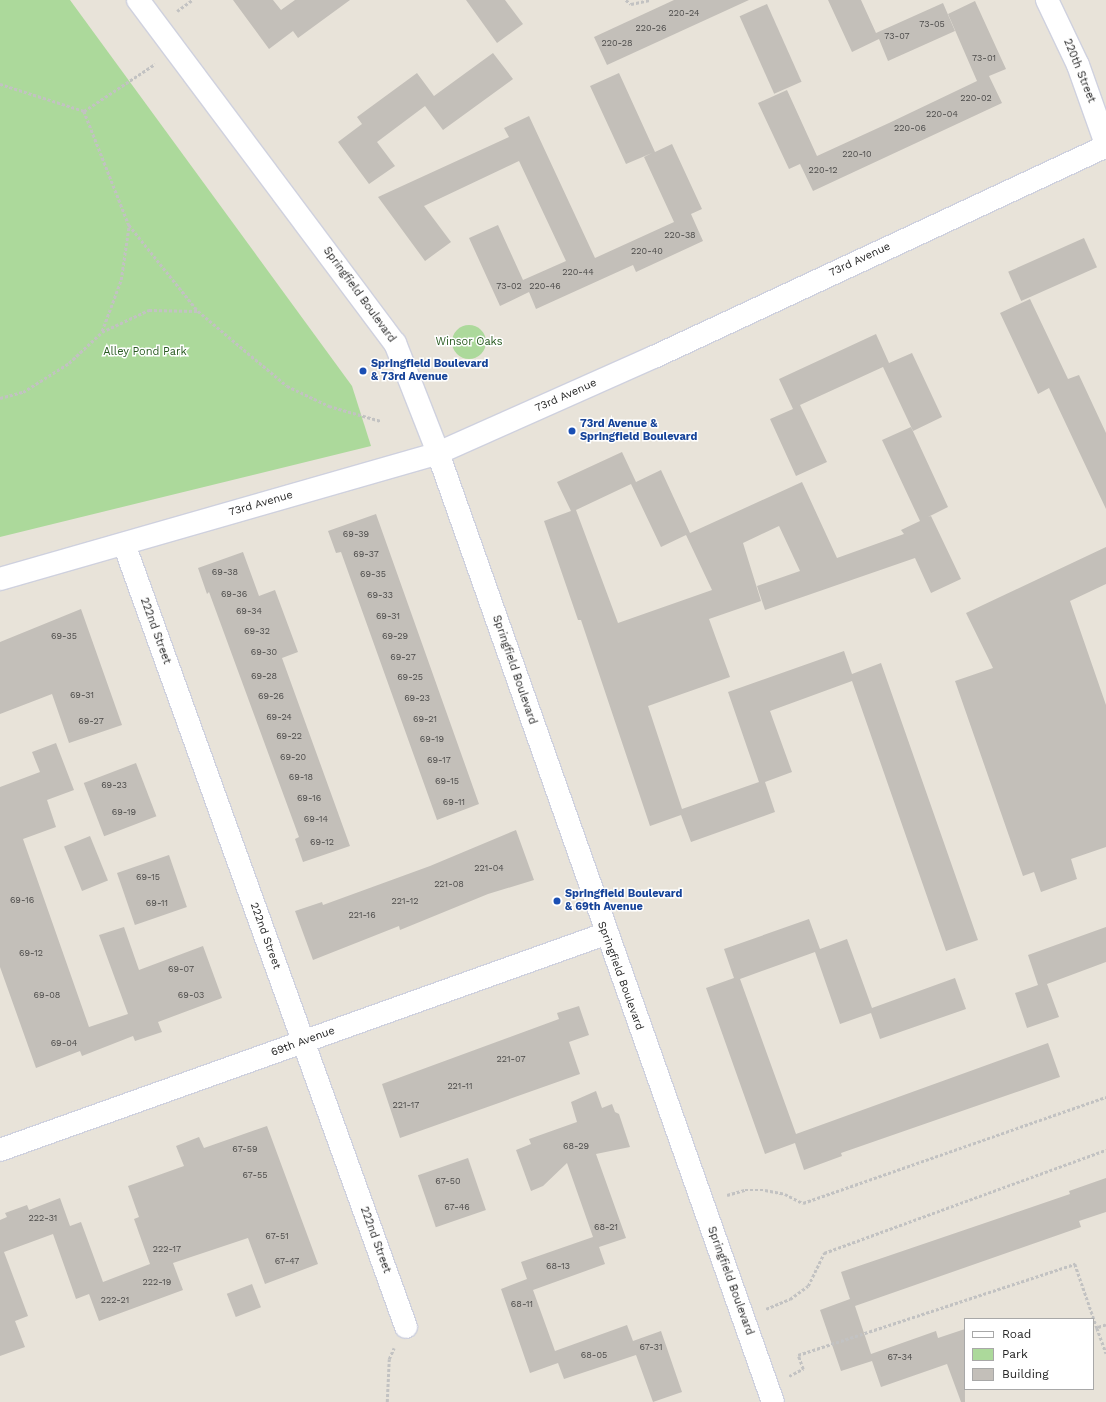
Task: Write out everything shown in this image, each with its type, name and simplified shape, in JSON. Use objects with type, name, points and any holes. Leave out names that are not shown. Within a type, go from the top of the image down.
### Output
[{"type":"street","name":"Springfield Boulevard","points":[[138,0],[395,343],[438,453],[605,934],[770,1394]]},
{"type":"street","name":"220th Street","points":[[1047,0],[1078,64],[1106,145]]},
{"type":"street","name":"73rd Avenue","points":[[0,579],[438,453],[654,357],[1106,145]]},
{"type":"street","name":"222nd Street","points":[[124,544],[406,1327]]},
{"type":"street","name":"69th Avenue","points":[[2,1143],[304,1042],[605,934]]},
{"type":"path","points":[[626,0],[631,4],[650,0]]},
{"type":"path","points":[[84,111],[176,50]]},
{"type":"path","points":[[0,84],[84,111]]},
{"type":"path","points":[[84,111],[129,225],[198,311],[287,386],[329,406],[381,421]]},
{"type":"path","points":[[102,332],[121,280],[129,225]]},
{"type":"path","points":[[0,398],[23,392],[69,363],[102,332],[149,310],[198,311]]},
{"type":"path","points":[[702,1203],[745,1190],[785,1194],[803,1203],[1106,1097]]},
{"type":"path","points":[[743,1318],[790,1299],[808,1286],[824,1253],[1106,1150]]},
{"type":"path","points":[[770,1394],[803,1369],[798,1355],[1075,1264],[1094,1318]]},
{"type":"path","points":[[1094,1319],[1106,1353]]},
{"type":"path","points":[[1097,1328],[1106,1325]]},
{"type":"path","points":[[387,1402],[389,1359],[406,1327]]},
{"type":"green space","name":"Alley Pond Park","points":[[0,0],[70,0],[352,386],[371,446],[0,537]]},
{"type":"green space","name":"Winsor Oaks","points":[[466,325],[472,325],[476,326],[483,332],[486,342],[485,349],[479,356],[472,359],[466,359],[462,358],[455,352],[452,345],[452,339],[453,335],[459,328]]},
{"type":"building","points":[[233,0],[273,0],[281,10],[295,0],[350,0],[298,38],[293,31],[269,49]]},
{"type":"building","points":[[466,0],[505,0],[523,24],[497,43]]},
{"type":"building","points":[[674,0],[749,0],[607,65],[594,37]]},
{"type":"building","points":[[828,0],[861,0],[876,33],[943,3],[955,31],[888,61],[879,39],[852,52]]},
{"type":"building","points":[[975,1],[1006,69],[989,76],[1002,103],[813,191],[800,164],[789,169],[758,103],[787,90],[817,156],[889,123],[977,81],[948,14]]},
{"type":"building","points":[[767,4],[802,82],[774,94],[740,16]]},
{"type":"building","points":[[493,53],[513,79],[443,130],[425,106],[377,142],[395,166],[369,184],[338,142],[362,124],[357,117],[417,73],[434,96]]},
{"type":"building","points":[[619,73],[655,152],[672,144],[702,209],[691,214],[703,241],[636,272],[633,265],[536,309],[529,292],[500,306],[469,238],[498,225],[523,280],[566,261],[519,161],[424,206],[451,242],[425,261],[378,197],[509,137],[504,128],[529,116],[595,258],[674,222],[644,157],[652,153],[626,164],[590,86]]},
{"type":"building","points":[[1084,238],[1097,267],[1021,301],[1008,272]]},
{"type":"building","points":[[1030,299],[1068,379],[1079,375],[1106,433],[1106,509],[1049,388],[1038,394],[1000,313]]},
{"type":"building","points":[[876,334],[889,363],[912,353],[942,417],[913,431],[883,367],[800,405],[827,462],[796,476],[770,419],[793,409],[779,379]]},
{"type":"building","points":[[911,427],[948,507],[928,517],[931,516],[961,579],[931,593],[915,558],[765,610],[757,586],[800,571],[779,526],[743,543],[761,601],[709,619],[730,677],[648,706],[682,809],[759,782],[728,692],[844,651],[852,674],[881,663],[978,940],[946,951],[852,681],[770,711],[792,772],[765,782],[775,812],[691,842],[681,815],[650,826],[581,620],[578,620],[544,521],[571,511],[557,482],[622,452],[636,482],[661,470],[690,533],[802,482],[837,558],[904,534],[901,530],[920,521],[882,440]],"holes":[[[631,484],[661,547],[686,535],[712,590],[618,623],[576,510]]]},
{"type":"building","points":[[376,514],[479,804],[437,820],[341,552],[336,553],[328,531]]},
{"type":"building","points":[[1106,547],[1106,584],[1070,601],[1106,705],[1106,847],[1071,859],[1077,879],[1041,892],[1034,872],[1023,876],[955,681],[993,668],[966,613]]},
{"type":"building","points":[[243,552],[259,596],[275,590],[298,652],[282,658],[350,846],[303,862],[295,839],[299,837],[209,592],[207,594],[198,568]]},
{"type":"building","points":[[81,609],[122,725],[69,743],[52,694],[0,714],[0,642]]},
{"type":"building","points":[[56,743],[74,790],[47,800],[56,827],[23,839],[89,1027],[128,1014],[99,935],[124,927],[139,970],[203,946],[222,998],[158,1022],[162,1032],[135,1041],[133,1036],[82,1056],[80,1051],[36,1068],[0,967],[0,787],[40,772],[32,752]]},
{"type":"building","points":[[136,763],[156,816],[104,836],[84,783]]},
{"type":"building","points":[[516,830],[534,880],[488,894],[400,930],[399,926],[313,960],[295,911],[322,902],[323,905],[430,866]]},
{"type":"building","points":[[90,836],[108,881],[82,891],[64,846]]},
{"type":"building","points":[[169,855],[187,907],[135,925],[117,873]]},
{"type":"building","points":[[809,919],[820,949],[847,939],[872,1008],[955,978],[966,1009],[880,1039],[871,1013],[840,1024],[815,952],[740,979],[796,1134],[1048,1043],[1060,1077],[841,1153],[842,1156],[804,1170],[795,1143],[765,1154],[706,988],[734,978],[724,949]]},
{"type":"building","points":[[1106,927],[1106,962],[1047,984],[1059,1017],[1027,1028],[1015,993],[1038,985],[1028,955]]},
{"type":"building","points":[[579,1006],[589,1035],[569,1042],[580,1074],[400,1138],[382,1084],[559,1019],[557,1013]]},
{"type":"building","points":[[596,1091],[602,1108],[612,1104],[615,1112],[619,1114],[630,1147],[596,1154],[626,1238],[599,1247],[605,1264],[533,1290],[555,1351],[627,1325],[633,1341],[661,1331],[682,1392],[653,1402],[636,1355],[564,1379],[558,1363],[530,1373],[501,1289],[527,1279],[521,1262],[593,1237],[567,1163],[543,1186],[531,1191],[516,1150],[531,1144],[529,1139],[577,1122],[571,1102]]},
{"type":"building","points":[[267,1126],[318,1264],[265,1284],[248,1238],[173,1263],[183,1290],[99,1321],[89,1294],[76,1299],[53,1234],[4,1252],[28,1316],[15,1321],[25,1347],[0,1356],[0,1220],[7,1217],[5,1213],[27,1205],[29,1210],[60,1198],[70,1226],[81,1222],[103,1282],[150,1264],[134,1219],[139,1217],[128,1186],[184,1166],[176,1146],[199,1137],[204,1148]]},
{"type":"building","points":[[468,1158],[486,1210],[436,1227],[418,1175]]},
{"type":"building","points":[[1106,1178],[1106,1212],[1079,1221],[1081,1227],[855,1306],[871,1354],[936,1331],[938,1338],[964,1329],[965,1402],[961,1402],[947,1364],[881,1387],[872,1361],[841,1371],[820,1310],[850,1299],[841,1272],[1070,1194],[1069,1191]]},
{"type":"building","points":[[252,1284],[261,1307],[236,1317],[227,1294]]},
{"type":"place","name":"Springfield Boulevard & 73rd Avenue","points":[[363,371]]},
{"type":"place","name":"73rd Avenue & Springfield Boulevard","points":[[572,431]]},
{"type":"place","name":"Springfield Boulevard & 69th Avenue","points":[[557,901]]}]
